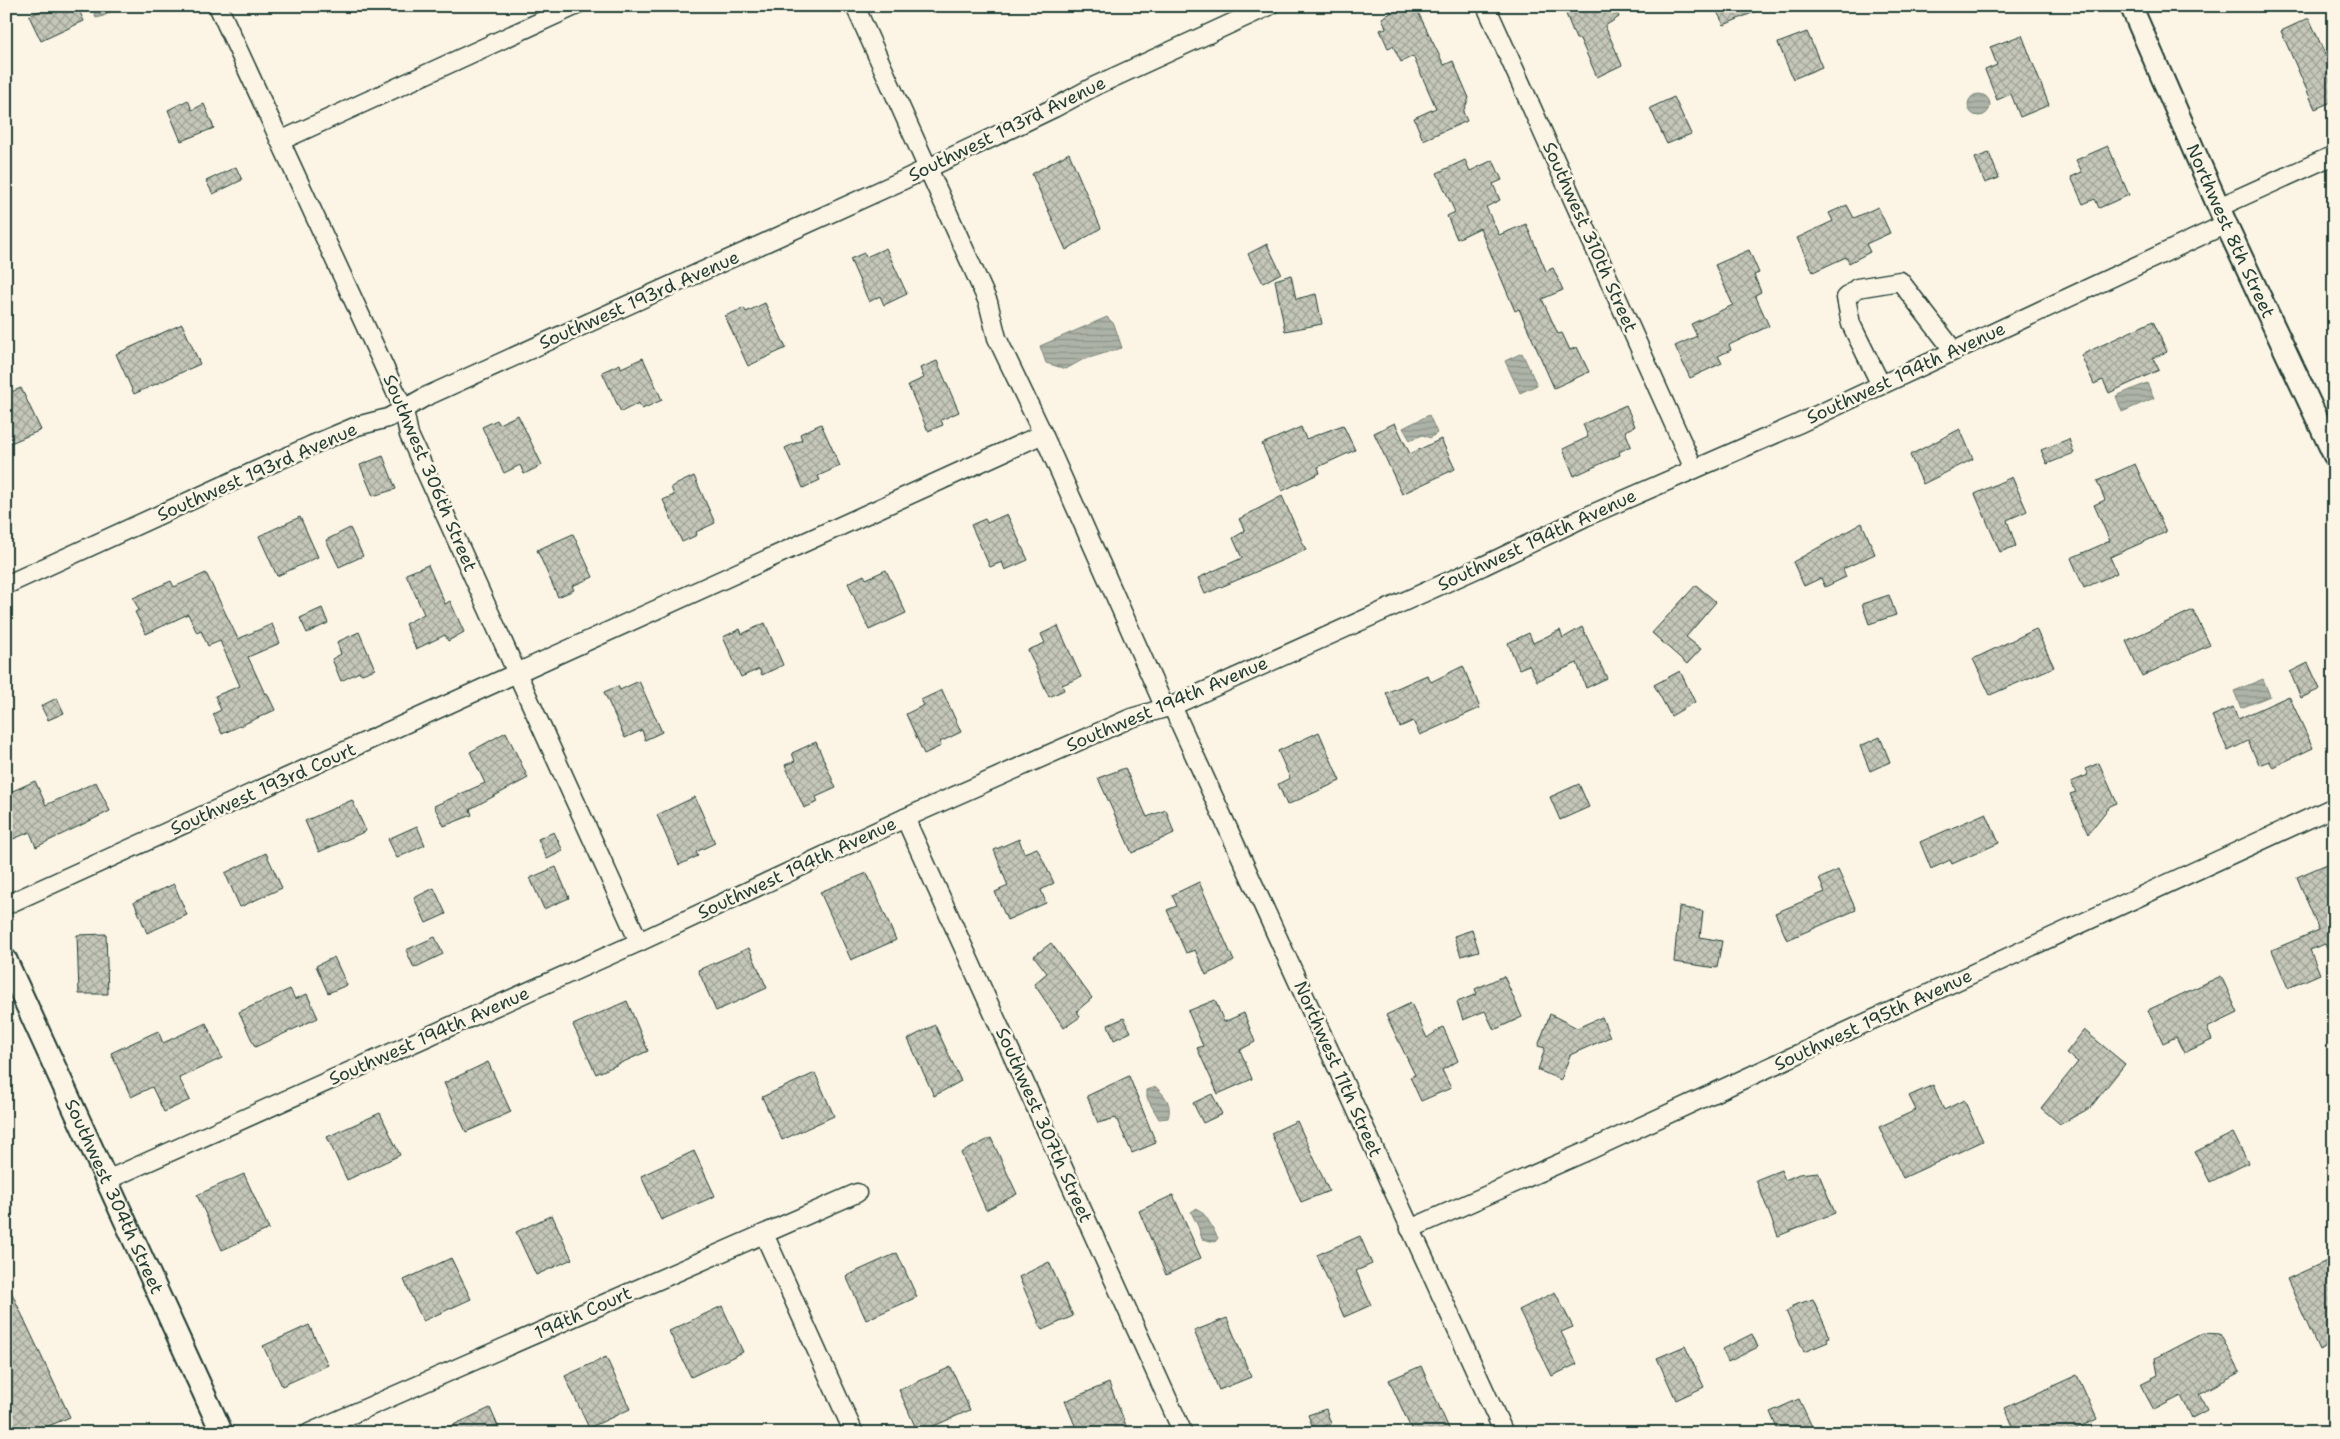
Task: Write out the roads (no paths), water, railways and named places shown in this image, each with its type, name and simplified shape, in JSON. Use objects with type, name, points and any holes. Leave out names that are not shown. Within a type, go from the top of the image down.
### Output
[{"type":"street","name":"Southwest 306th Street","points":[[218,6],[404,410],[409,435],[639,942]]},
{"type":"street","points":[[280,141],[575,6]]},
{"type":"street","name":"Northwest 11th Street","points":[[855,6],[988,302],[997,338],[1504,1433]]},
{"type":"street","name":"Southwest 193rd Avenue","points":[[6,585],[348,429],[388,418],[426,397],[928,168],[1054,108],[1095,86],[1269,6]]},
{"type":"street","name":"Southwest 310th Street","points":[[1486,6],[1694,469]]},
{"type":"street","name":"Northwest 8th Street","points":[[2131,6],[2222,216],[2334,456]]},
{"type":"street","name":"Southwest 194th Avenue","points":[[107,1180],[639,942],[905,818],[1131,718],[1168,707],[1475,570],[1585,517],[1881,385],[1954,351],[2222,216],[2334,156]]},
{"type":"street","points":[[1881,385],[1851,324],[1846,298],[1857,288],[1900,281],[1954,351]]},
{"type":"street","name":"Southwest 193rd Court","points":[[6,905],[519,674],[1043,434]]},
{"type":"street","name":"Southwest 195th Avenue","points":[[1410,1229],[1617,1138],[2334,807]]},
{"type":"street","name":"Southwest 307th Street","points":[[905,818],[1183,1433]]},
{"type":"street","name":"Southwest 304th Street","points":[[6,960],[222,1433]]},
{"type":"street","name":"194th Court","points":[[309,1433],[858,1193]]},
{"type":"street","points":[[764,1234],[854,1433]]}]
